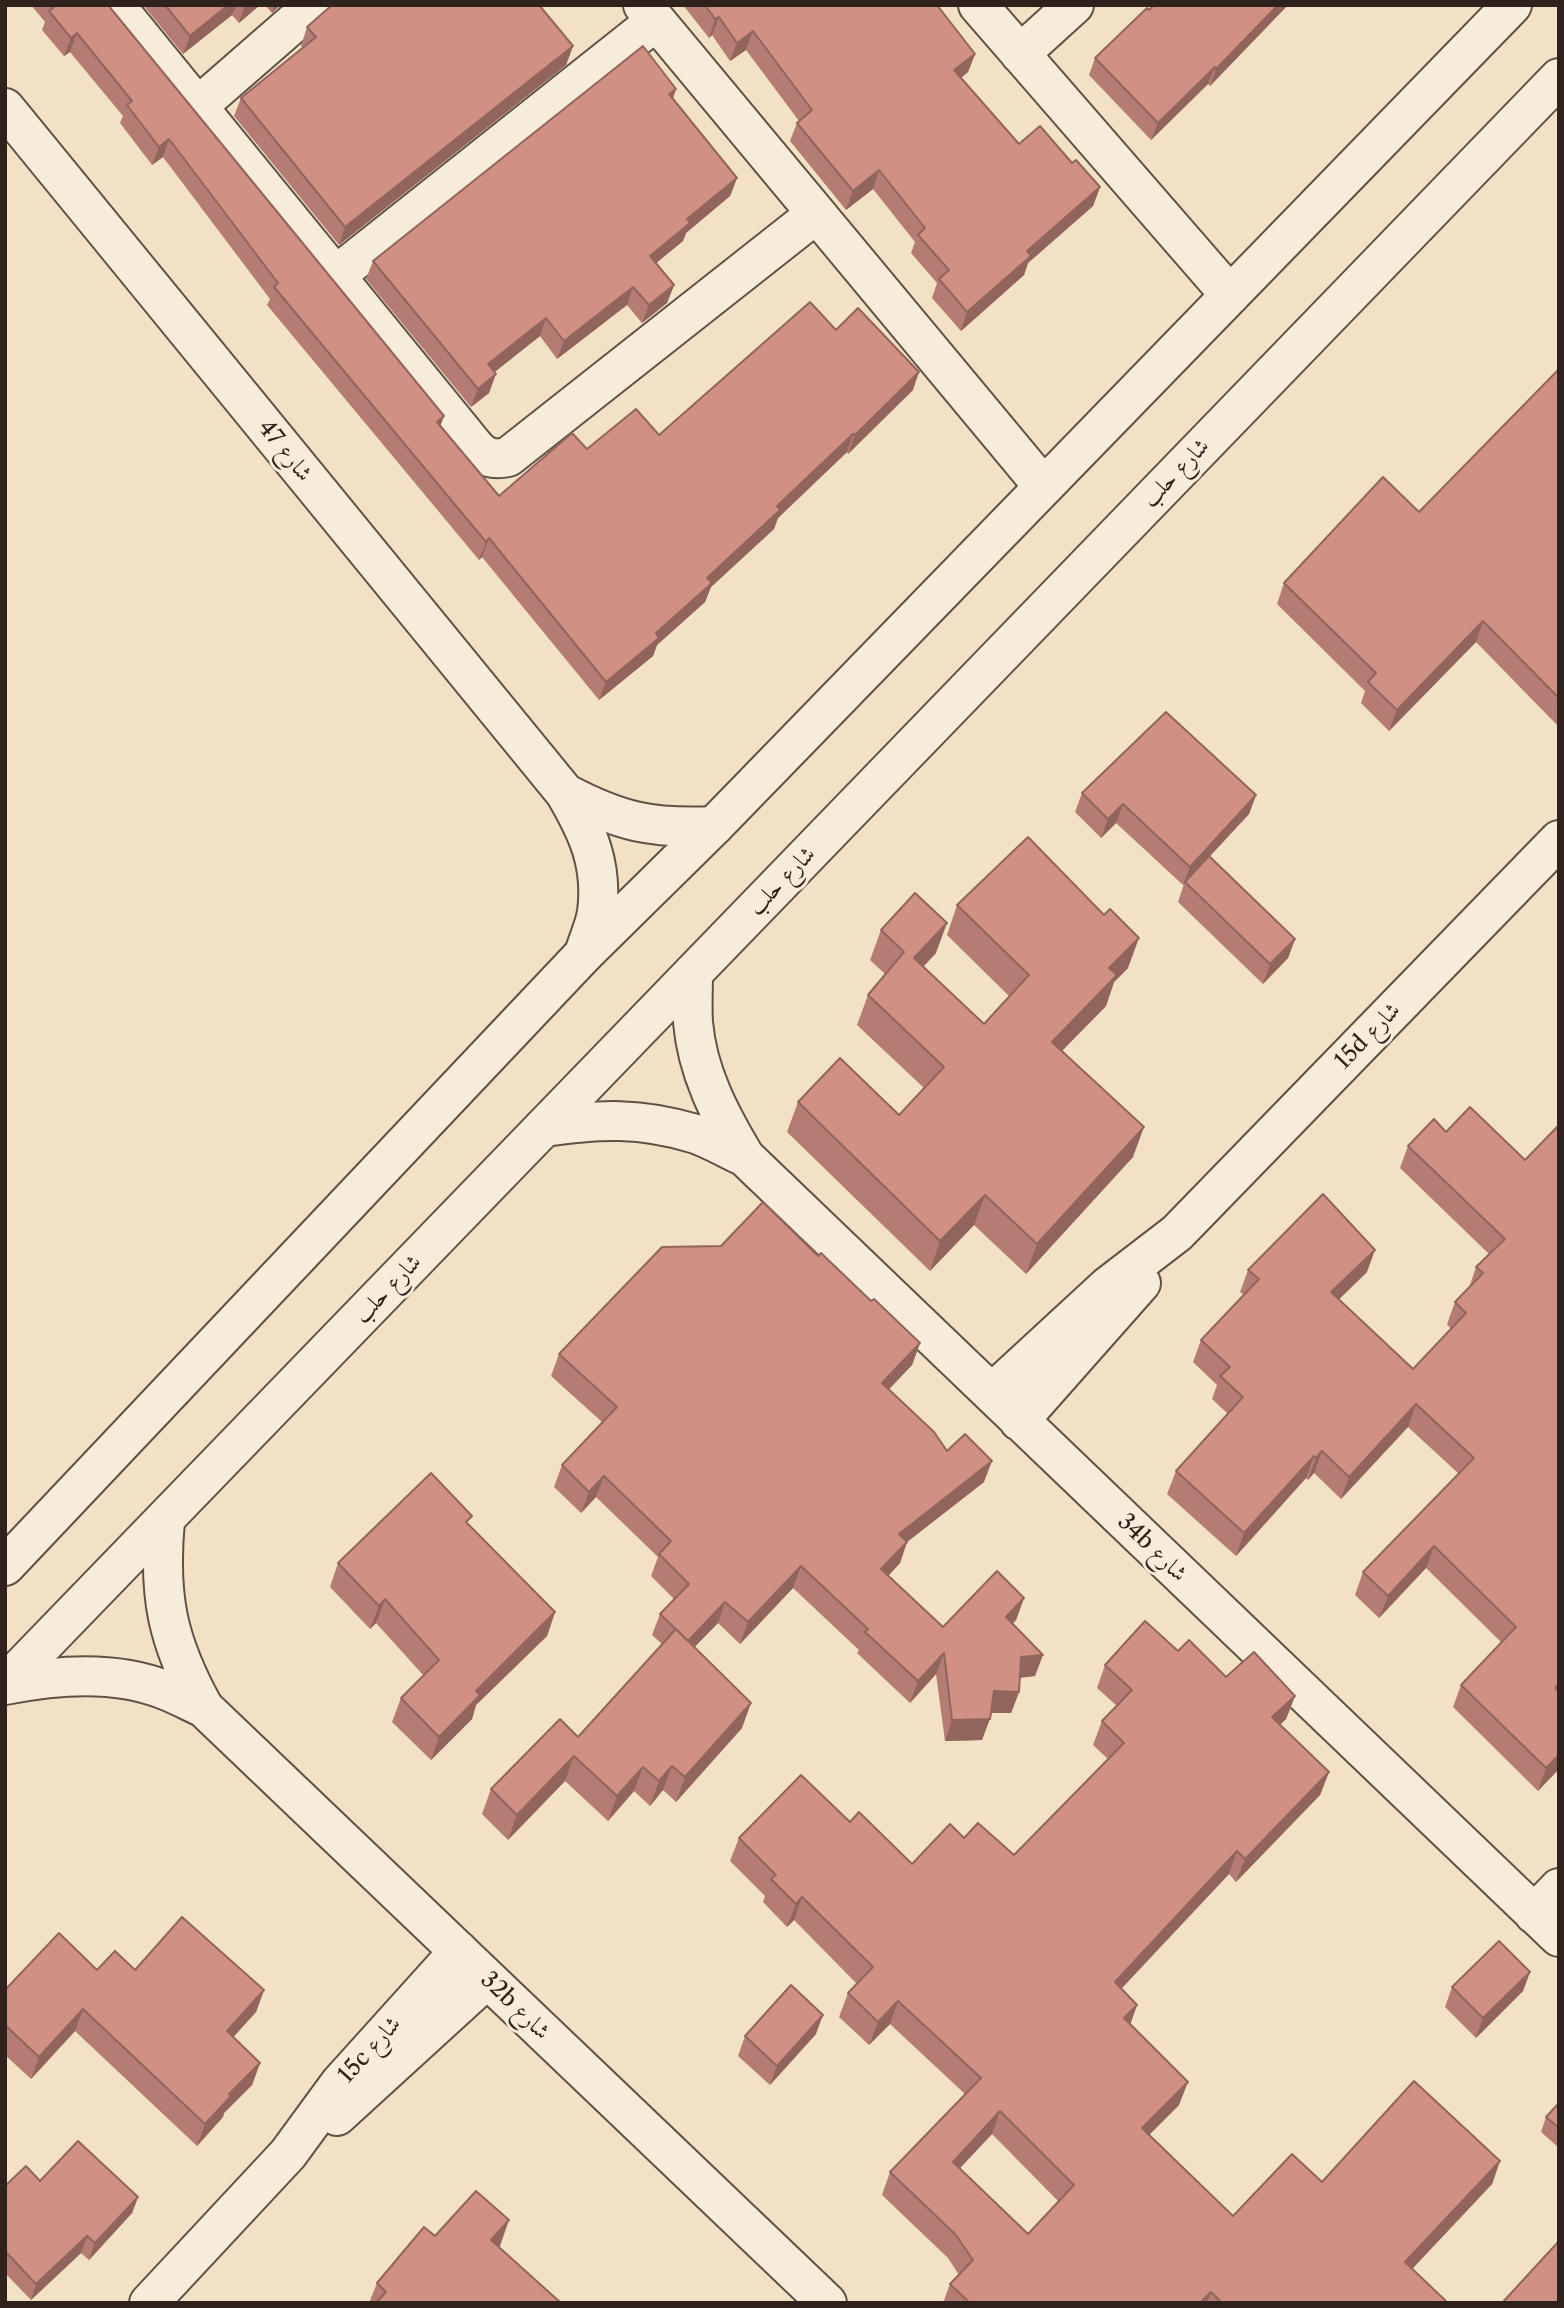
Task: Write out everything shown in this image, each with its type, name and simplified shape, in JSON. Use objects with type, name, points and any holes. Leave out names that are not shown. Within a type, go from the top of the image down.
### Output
[{"type":"street","points":[[115,5],[475,447],[483,456],[495,460],[508,457],[816,214]]},
{"type":"street","points":[[197,107],[314,5]]},
{"type":"street","points":[[978,5],[1230,295]]},
{"type":"street","points":[[1020,54],[1074,5]]},
{"type":"street","points":[[5,1566],[584,954],[714,826],[1512,5]]},
{"type":"street","points":[[335,276],[649,13],[1043,486]]},
{"type":"street","name":"شارع حلب","points":[[5,1685],[1559,78]]},
{"type":"street","name":"شارع 47","points":[[5,108],[565,793],[586,830],[597,871],[597,913],[584,954]]},
{"type":"street","name":"شارع 47","points":[[565,793],[599,811],[636,822],[675,828],[714,826]]},
{"type":"street","name":"15d شارع","points":[[1019,1421],[1125,1304],[1177,1233],[1559,840]]},
{"type":"street","name":"34b شارع","points":[[693,973],[693,1022],[702,1070],[720,1115],[745,1157],[1019,1421],[1550,1913]]},
{"type":"street","name":"34b شارع","points":[[544,1127],[596,1120],[648,1123],[698,1135],[745,1157]]},
{"type":"street","name":"15d شارع","points":[[992,1393],[1108,1286],[1177,1233]]},
{"type":"street","name":"32b شارع","points":[[165,1520],[161,1559],[163,1598],[171,1637],[185,1674],[204,1708],[827,2303]]},
{"type":"street","name":"32b شارع","points":[[5,1685],[44,1678],[84,1676],[124,1679],[163,1689],[204,1708]]},
{"type":"street","name":"15c شارع","points":[[149,2303],[288,2154],[340,2083],[459,1951]]},
{"type":"street","name":"15c شارع","points":[[288,2154],[356,2100],[487,1979]]},
{"type":"building","points":[[53,5],[108,5],[444,416],[437,422],[499,496],[572,433],[587,449],[636,409],[659,435],[810,302],[836,330],[858,308],[919,372],[777,506],[780,510],[707,578],[712,583],[656,633],[659,638],[606,682],[489,538],[486,542],[274,287],[278,283],[169,139],[159,147],[127,105],[132,101],[77,33],[71,38],[49,11]]},
{"type":"building","points":[[165,5],[228,5],[190,36]]},
{"type":"building","points":[[332,5],[539,5],[573,46],[345,227],[241,98],[316,37],[307,27]]},
{"type":"building","points":[[705,5],[937,5],[975,54],[954,70],[1019,144],[1040,126],[1072,163],[1076,160],[1100,187],[1027,251],[1031,256],[967,312],[939,279],[949,270],[918,235],[925,228],[879,170],[853,191],[797,123],[812,110],[753,31],[737,43],[719,17],[715,19]]},
{"type":"building","points":[[1154,5],[1278,5],[1216,69],[1215,67],[1158,123],[1095,58],[1147,8],[1149,10]]},
{"type":"building","points":[[643,46],[676,89],[669,94],[737,178],[687,219],[690,223],[650,256],[674,285],[649,305],[633,287],[564,341],[546,318],[488,364],[496,374],[478,389],[373,261]]},
{"type":"building","points":[[1559,369],[1559,698],[1483,621],[1397,710],[1368,682],[1376,673],[1284,583],[1383,477],[1419,512]]},
{"type":"building","points":[[1166,712],[1256,795],[1190,867],[1123,804],[1108,819],[1082,793]]},
{"type":"building","points":[[1028,837],[1104,915],[1110,909],[1139,938],[1109,968],[1117,975],[1052,1042],[1144,1127],[1037,1244],[985,1195],[940,1241],[798,1102],[840,1058],[899,1115],[944,1067],[868,995],[904,952],[881,930],[915,893],[947,923],[914,958],[984,1024],[1029,975],[957,905]]},
{"type":"building","points":[[1209,856],[1295,939],[1270,964],[1185,882]]},
{"type":"building","points":[[1470,1107],[1525,1160],[1559,1125],[1559,1684],[1555,1688],[1559,1692],[1559,1755],[1546,1768],[1461,1685],[1516,1627],[1434,1546],[1388,1596],[1363,1572],[1474,1458],[1416,1404],[1349,1477],[1322,1451],[1316,1458],[1314,1456],[1244,1533],[1176,1471],[1243,1397],[1220,1376],[1230,1367],[1201,1340],[1259,1279],[1248,1270],[1323,1194],[1375,1250],[1331,1292],[1413,1369],[1466,1313],[1455,1302],[1483,1273],[1476,1267],[1505,1239],[1408,1146],[1434,1119],[1446,1132]]},
{"type":"building","points":[[763,1202],[818,1256],[821,1253],[920,1343],[882,1383],[934,1432],[947,1451],[965,1434],[992,1461],[899,1534],[907,1542],[881,1569],[943,1627],[997,1571],[1024,1598],[1006,1617],[1043,1655],[1021,1657],[1019,1692],[994,1691],[990,1719],[952,1720],[944,1653],[918,1681],[865,1632],[868,1629],[801,1566],[748,1622],[725,1602],[688,1641],[660,1614],[689,1584],[659,1554],[671,1541],[604,1476],[589,1492],[562,1465],[617,1407],[559,1354],[662,1247],[721,1246]]},
{"type":"building","points":[[431,1473],[472,1516],[466,1522],[555,1612],[476,1691],[480,1695],[439,1737],[401,1698],[439,1660],[385,1599],[379,1606],[338,1563]]},
{"type":"building","points":[[1145,1621],[1178,1651],[1189,1640],[1226,1677],[1254,1652],[1295,1696],[1272,1717],[1329,1772],[1245,1859],[1237,1851],[1115,1982],[1137,2005],[1124,2018],[1188,2082],[1142,2128],[1233,2216],[1292,2154],[1322,2182],[1414,2081],[1500,2161],[1405,2262],[1448,2303],[1222,2303],[1211,2292],[1200,2303],[970,2303],[950,2284],[973,2260],[956,2235],[890,2172],[981,2078],[898,2001],[878,2022],[848,1993],[873,1967],[802,1897],[796,1904],[771,1879],[776,1875],[739,1838],[801,1775],[850,1822],[859,1812],[912,1864],[950,1824],[964,1838],[978,1823],[1014,1855],[1124,1743],[1102,1721],[1132,1690],[1105,1665]],"holes":[[[1000,2111],[1074,2185],[1028,2234],[953,2162]]]},
{"type":"building","points":[[676,1629],[751,1703],[685,1777],[672,1766],[659,1781],[643,1767],[617,1796],[574,1756],[517,1815],[491,1789],[560,1719],[578,1737]]},
{"type":"building","points":[[182,1917],[264,1990],[227,2031],[260,2063],[229,2094],[231,2096],[205,2124],[83,2009],[39,2057],[5,2025],[5,1990],[59,1933],[97,1970],[115,1951],[135,1970]]},
{"type":"building","points":[[1499,1941],[1530,1972],[1483,2018],[1452,1987]]},
{"type":"building","points":[[791,1985],[823,2015],[777,2066],[745,2036]]},
{"type":"building","points":[[1559,2103],[1559,2128],[1546,2117]]},
{"type":"building","points":[[78,2141],[138,2197],[95,2243],[87,2236],[36,2284],[5,2251],[5,2186],[26,2166],[40,2181]]},
{"type":"building","points":[[476,2191],[509,2220],[491,2240],[561,2303],[376,2303],[386,2292],[377,2283],[424,2227],[435,2236]]},
{"type":"building","points":[[1559,2241],[1559,2303],[1502,2303]]}]
